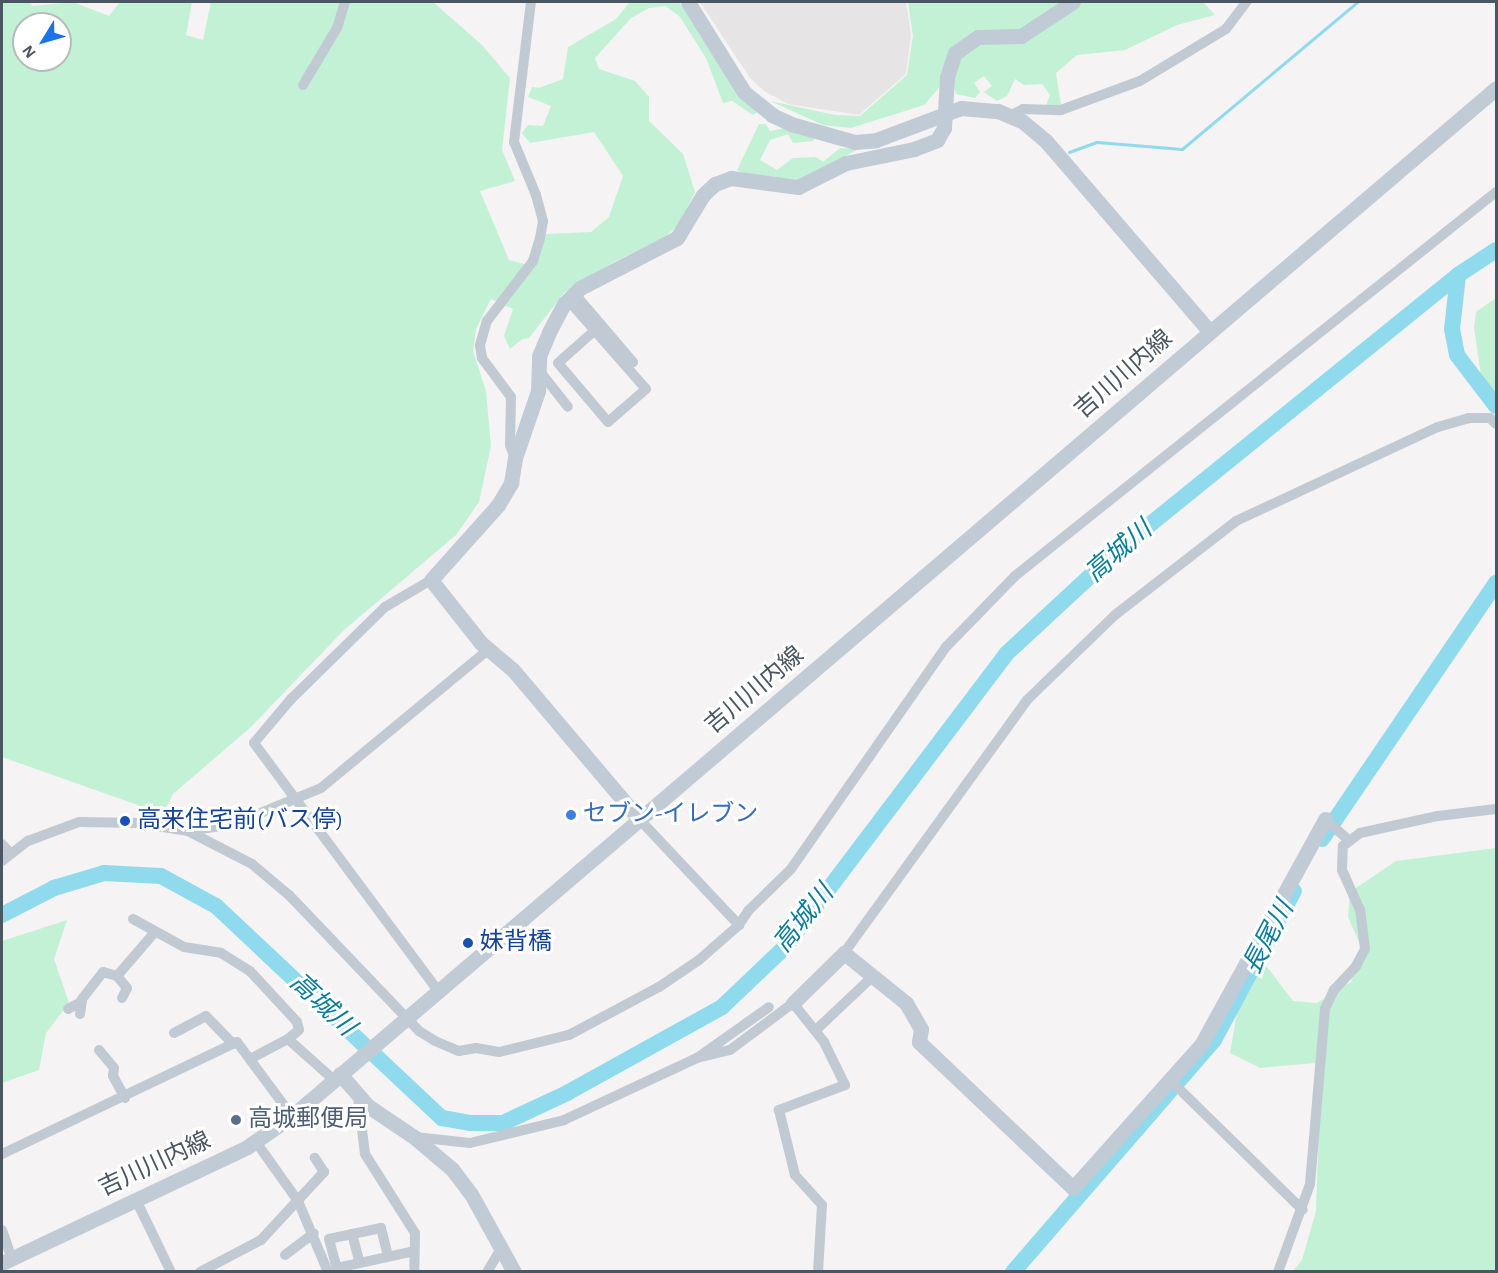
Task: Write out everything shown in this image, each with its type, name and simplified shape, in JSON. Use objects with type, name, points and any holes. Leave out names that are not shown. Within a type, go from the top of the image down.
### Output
[{"type":"street","points":[[303,85],[337,28],[345,2]]},
{"type":"street","points":[[514,458],[510,445],[511,397],[482,358],[480,345],[494,310],[533,261],[543,221],[536,195],[514,142],[531,2]]},
{"type":"street","points":[[688,2],[744,92],[772,115],[791,124],[855,142],[876,140],[947,111],[971,107],[1010,116],[1046,140],[1209,332]]},
{"type":"street","points":[[438,991],[254,743],[255,739],[386,607],[431,580],[498,505],[511,483],[514,458],[538,391],[541,348],[571,297],[670,243],[715,184],[731,178],[798,187],[846,163],[938,140],[947,111],[946,77],[951,61],[960,48],[978,37],[1022,36],[1073,2]]},
{"type":"street","points":[[1010,116],[1023,109],[1061,110],[1140,81],[1226,30],[1246,2]]},
{"type":"street","name":"吉川川内線","points":[[6,1260],[256,1142],[292,1116],[1497,88]]},
{"type":"street","points":[[2,861],[28,841],[79,822],[138,823],[188,831],[220,844],[260,870],[289,895],[419,1031],[459,1051],[476,1048],[499,1052],[569,1035],[609,1016],[699,960],[739,925],[748,911],[791,869],[946,647],[977,613],[1074,527],[1497,192]]},
{"type":"street","points":[[571,297],[594,331],[646,390],[608,422],[558,363],[594,331]]},
{"type":"street","points":[[571,297],[633,362]]},
{"type":"street","points":[[538,369],[568,407]]},
{"type":"street","points":[[697,1058],[730,1050],[745,1042],[793,1003],[844,953],[1027,700],[1063,661],[1210,539],[1246,516],[1438,427],[1469,418],[1490,418],[1497,424]]},
{"type":"street","points":[[431,580],[489,649],[513,670],[639,819],[739,925]]},
{"type":"street","points":[[188,831],[234,824],[321,788],[374,747],[489,649]]},
{"type":"street","points":[[1278,1272],[1303,1210],[1312,1167],[1325,1009],[1334,990],[1356,966],[1365,949],[1360,910],[1342,870],[1340,857],[1347,839],[1360,833],[1438,816],[1497,809]]},
{"type":"street","points":[[844,953],[906,1003],[921,1029],[919,1042],[1073,1188],[1173,1083],[1214,1026],[1330,823],[1347,839]]},
{"type":"street","points":[[2,844],[11,854]]},
{"type":"street","points":[[133,919],[184,947],[221,952],[250,971],[297,1022],[299,1030],[288,1039],[250,1059]]},
{"type":"street","points":[[117,976],[155,932]]},
{"type":"street","points":[[68,1009],[81,1008],[103,972],[117,976],[127,988],[122,998]]},
{"type":"street","points":[[817,1029],[872,977]]},
{"type":"street","points":[[793,1003],[817,1029],[845,1084],[779,1110],[795,1176],[822,1205],[818,1272]]},
{"type":"street","points":[[414,1137],[470,1143],[503,1138],[564,1120],[697,1058],[769,1007]]},
{"type":"street","points":[[174,1033],[206,1016],[233,1044]]},
{"type":"street","points":[[288,1039],[342,1073],[358,1097],[414,1137],[452,1169],[471,1194],[514,1272]]},
{"type":"street","points":[[2,1154],[125,1098],[237,1042],[292,1116]]},
{"type":"street","points":[[99,1050],[114,1068],[113,1076],[125,1098]]},
{"type":"street","points":[[1173,1083],[1303,1210]]},
{"type":"street","points":[[358,1097],[365,1154],[415,1233],[414,1272]]},
{"type":"street","points":[[256,1142],[298,1201],[314,1233],[328,1272]]},
{"type":"street","points":[[200,1272],[261,1240],[324,1172],[315,1158]]},
{"type":"street","points":[[136,1200],[171,1272]]},
{"type":"street","points":[[388,1256],[381,1228],[329,1239],[337,1268],[414,1251]]},
{"type":"street","points":[[2,1230],[6,1260]]},
{"type":"street","points":[[285,1255],[314,1233]]},
{"type":"street","points":[[352,1234],[360,1263]]},
{"type":"street","points":[[487,1272],[500,1250]]},
{"type":"shaded area","points":[[700,2],[906,2],[911,35],[906,74],[859,115],[788,104],[764,91],[750,78]]},
{"type":"green space","points":[[2,2],[28,2],[33,6],[73,2],[109,16],[120,2],[192,2],[186,35],[203,40],[211,2],[433,2],[482,45],[510,78],[502,150],[515,181],[480,191],[509,260],[532,266],[546,234],[591,232],[609,217],[623,176],[594,132],[530,143],[522,133],[528,125],[543,126],[551,106],[528,97],[532,87],[539,88],[563,79],[568,47],[616,19],[630,2],[679,2],[757,112],[753,115],[732,101],[723,103],[706,58],[680,17],[666,6],[649,8],[631,18],[595,58],[599,69],[635,81],[649,97],[649,121],[683,154],[695,192],[680,223],[665,237],[612,263],[564,293],[529,338],[522,339],[510,349],[504,336],[513,309],[491,299],[476,329],[473,351],[486,391],[491,446],[479,502],[456,535],[344,630],[251,727],[173,794],[163,814],[2,757]]},
{"type":"green space","points":[[908,2],[1203,2],[1215,15],[1177,25],[1125,50],[1077,55],[1056,73],[1061,105],[1046,106],[1050,95],[1042,84],[1024,85],[1015,79],[1007,96],[997,101],[984,92],[992,86],[984,76],[974,83],[980,92],[975,98],[956,94],[952,79],[942,69],[939,88],[924,105],[851,128],[823,125],[770,101],[835,115],[860,116],[907,75],[913,36]]},
{"type":"green space","points":[[759,124],[766,124],[770,131],[785,128],[814,138],[813,141],[793,143],[788,134],[770,140],[760,160],[777,170],[793,158],[816,157],[823,162],[840,148],[858,149],[800,182],[754,179],[737,170]]},
{"type":"green space","points":[[1496,298],[1496,396],[1481,375],[1474,328],[1476,312]]},
{"type":"green space","points":[[1496,848],[1496,1271],[1293,1271],[1302,1260],[1316,1211],[1319,1125],[1315,1063],[1260,1068],[1230,1053],[1239,1001],[1264,963],[1293,1001],[1317,1003],[1351,982],[1363,951],[1348,917],[1350,892],[1396,861]]},
{"type":"green space","points":[[67,920],[54,959],[69,1003],[46,1033],[39,1070],[2,1083],[2,941]]},
{"type":"waterway","points":[[1069,152],[1097,142],[1182,149],[1357,2]]},
{"type":"waterway","name":"高城川","points":[[2,915],[54,888],[104,873],[161,876],[216,906],[442,1118],[470,1123],[503,1123],[567,1093],[722,1007],[784,948],[1006,654],[1116,552],[1458,275],[1496,250]]},
{"type":"waterway","name":"長尾川","points":[[1458,275],[1452,329],[1457,355],[1496,406]]},
{"type":"waterway","name":"長尾川","points":[[1322,839],[1496,583]]},
{"type":"waterway","name":"長尾川","points":[[1013,1272],[1214,1040],[1294,891]]},
{"type":"place","name":"セブン-イレブン","points":[[571,815]]},
{"type":"place","name":"高来住宅前(バス停)","points":[[125,821]]},
{"type":"place","name":"妹背橋","points":[[468,943]]},
{"type":"place","name":"高城郵便局","points":[[236,1120]]}]
